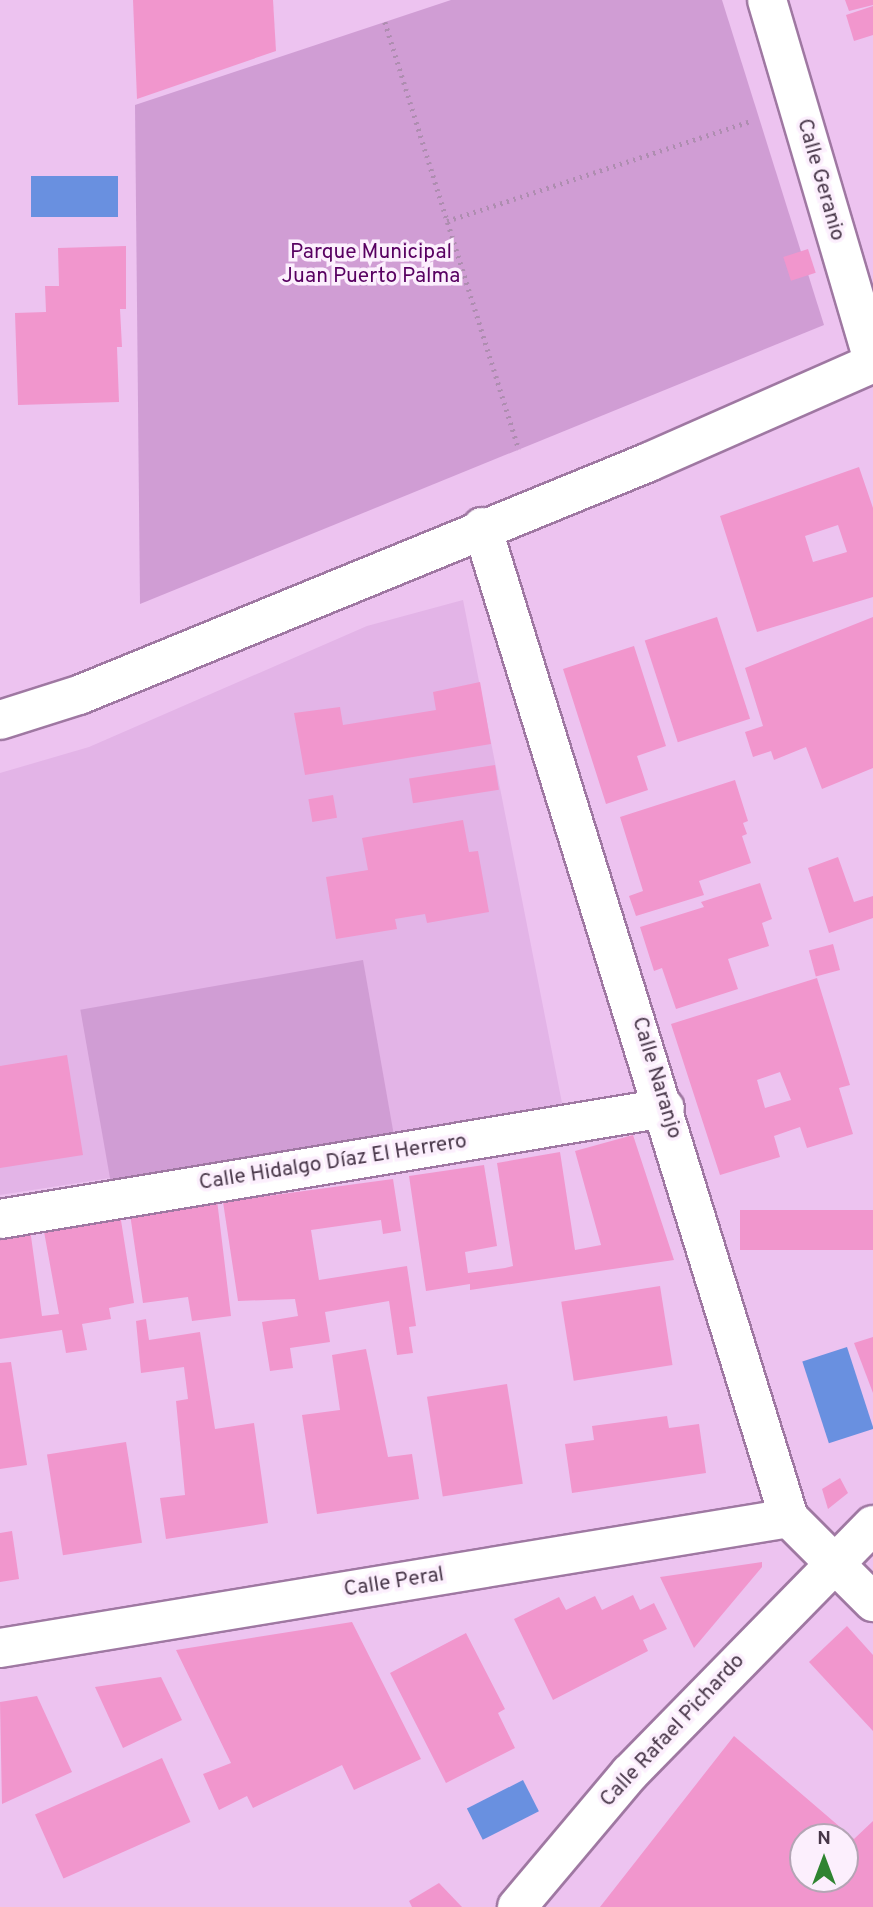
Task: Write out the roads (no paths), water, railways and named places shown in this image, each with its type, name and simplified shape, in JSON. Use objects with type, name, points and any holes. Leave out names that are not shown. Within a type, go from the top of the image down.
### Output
[{"type":"street","name":"Calle Geranio","points":[[767,0],[873,362]]},
{"type":"street","points":[[0,720],[79,695],[482,527],[649,462],[873,362]]},
{"type":"street","name":"Calle Naranjo","points":[[482,527],[665,1108],[789,1518]]},
{"type":"street","name":"Calle Hidalgo Díaz El Herrero","points":[[0,1219],[665,1108]]},
{"type":"street","points":[[789,1518],[835,1559],[873,1602]]},
{"type":"street","name":"Calle Peral","points":[[0,1648],[789,1518]]},
{"type":"street","name":"Calle Rafael Pichardo","points":[[517,1907],[630,1773],[835,1559],[873,1525]]},
{"type":"water","points":[[31,176],[118,176],[118,217],[31,217]]},
{"type":"water","points":[[847,1347],[873,1429],[829,1443],[802,1362]]},
{"type":"water","points":[[523,1780],[539,1811],[483,1840],[467,1809]]},
{"type":"park label","name":"Parque Municipal Juan Puerto Palma","points":[[371,265]]}]
